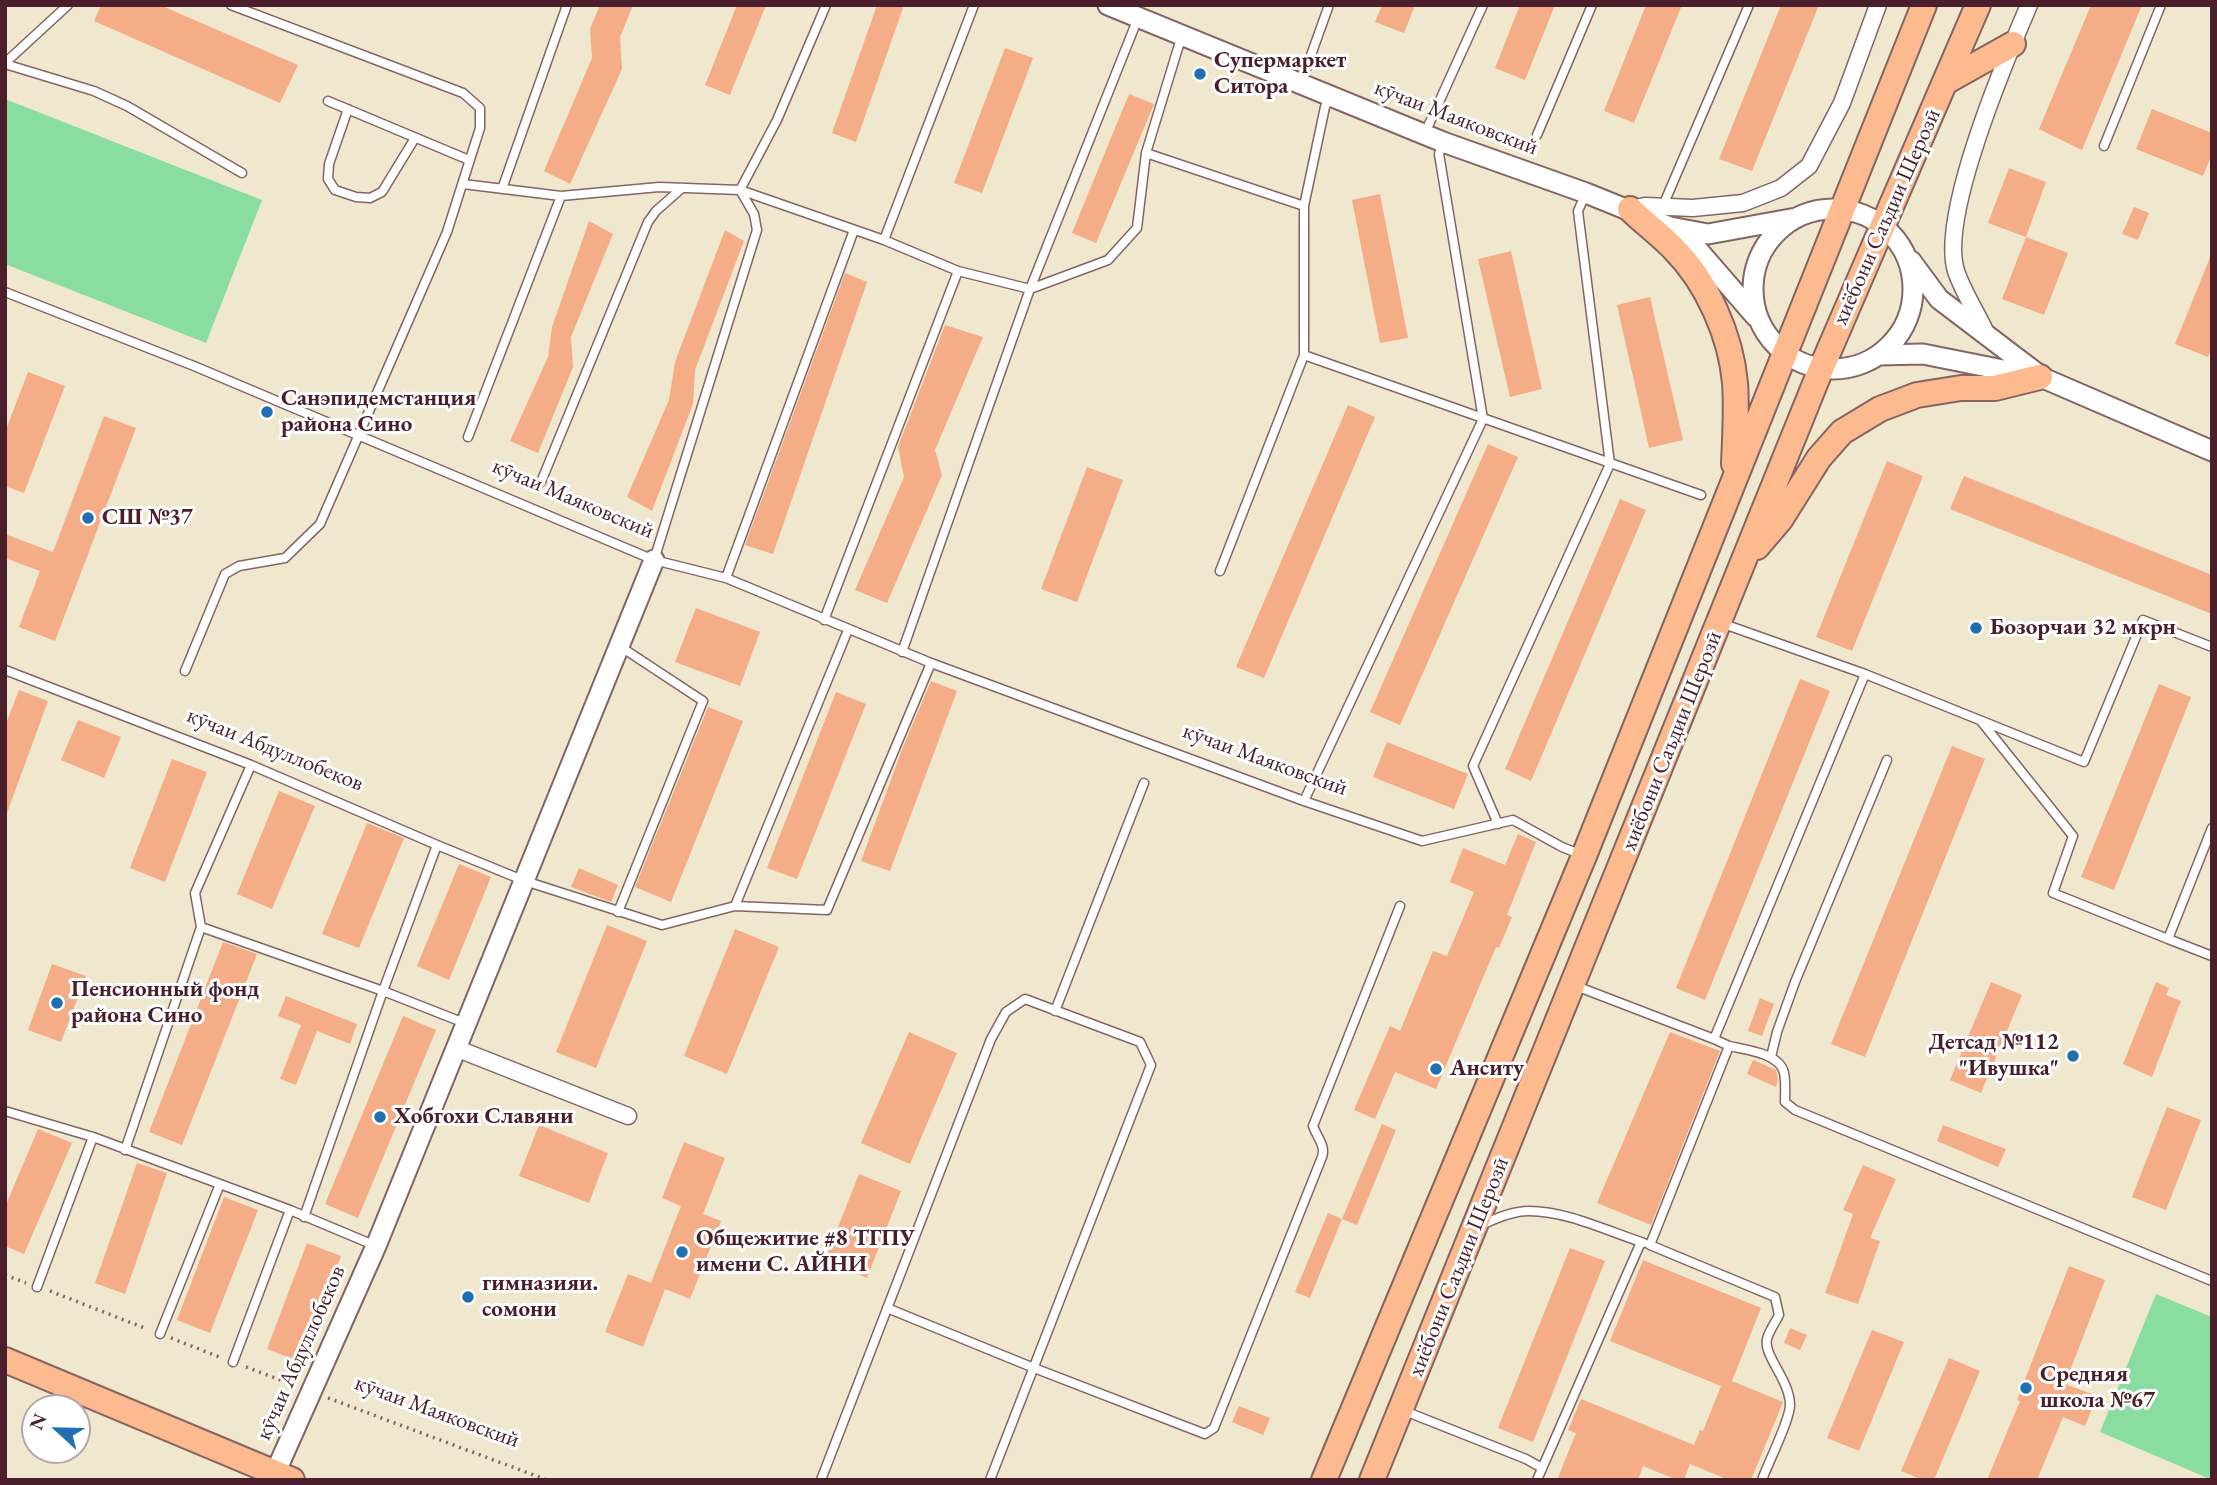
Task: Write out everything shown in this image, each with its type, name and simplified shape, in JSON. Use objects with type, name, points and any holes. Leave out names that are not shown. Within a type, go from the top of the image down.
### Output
[{"type":"main road","name":"хиёбони Саъдии Шерозӣ","points":[[1324,1480],[1584,856],[1924,5]]},
{"type":"main road","name":"хиёбони Саъдии Шерозӣ","points":[[1372,1480],[1821,369],[1978,5]]},
{"type":"main road","points":[[1947,81],[2012,44]]},
{"type":"main road","points":[[1630,209],[1674,248],[1710,296],[1723,332],[1735,382],[1734,477]]},
{"type":"main road","points":[[1743,564],[1780,520],[1819,458],[1842,432],[1880,409],[1917,395],[1961,388],[1995,388],[2042,377]]},
{"type":"main road","points":[[5,1360],[279,1478]]},
{"type":"street","name":"кӯчаи Маяковский","points":[[1108,5],[1443,142],[1708,234],[1796,218],[1819,210],[1843,209],[1864,215],[1882,225],[1894,237],[1939,299],[2042,377]]},
{"type":"street","points":[[1663,218],[1693,208],[1742,203],[1781,188],[1809,166],[1842,103],[1878,5]]},
{"type":"street","points":[[1987,336],[1955,270],[1953,225],[1972,157],[2012,44],[2029,5]]},
{"type":"street","name":"кӯчаи Маяковский","points":[[1663,218],[1698,250],[1784,353],[1821,369],[1842,369],[1861,364],[1879,355],[1896,339],[1908,318],[1913,296],[1912,272],[1904,251]]},
{"type":"street","name":"кӯчаи Маяковский","points":[[1759,321],[1753,298],[1754,274],[1762,251],[1777,232],[1796,218]]},
{"type":"street","name":"кӯчаи Маяковский","points":[[1879,355],[1923,354],[2042,377],[2212,451]]},
{"type":"street","name":"кӯчаи Абдуллобеков","points":[[279,1478],[311,1391],[376,1247],[458,1049],[654,560]]},
{"type":"street","points":[[458,1049],[628,1116]]},
{"type":"lane","points":[[5,64],[68,5]]},
{"type":"lane","points":[[185,671],[225,574],[239,566],[285,558],[320,524],[446,232],[480,128],[480,108],[463,93],[231,5]]},
{"type":"lane","points":[[502,188],[567,5]]},
{"type":"lane","points":[[740,190],[777,120],[826,5]]},
{"type":"lane","points":[[884,240],[974,5]]},
{"type":"lane","points":[[1301,83],[1329,5]]},
{"type":"lane","points":[[1425,134],[1483,5]]},
{"type":"lane","points":[[1538,135],[1592,5]]},
{"type":"lane","points":[[1663,218],[1749,5]]},
{"type":"lane","points":[[2104,146],[2161,5]]},
{"type":"lane","points":[[902,652],[1030,289],[1138,18]]},
{"type":"lane","points":[[463,184],[561,196],[659,187],[740,190],[884,240],[958,271],[1030,289],[1108,260],[1137,228],[1146,153],[1182,35]]},
{"type":"lane","points":[[5,64],[94,91],[127,106],[242,173]]},
{"type":"lane","points":[[1220,571],[1304,355],[1304,206],[1325,107],[1330,96]]},
{"type":"lane","points":[[328,101],[469,160]]},
{"type":"lane","points":[[348,109],[329,164],[328,179],[335,190],[356,197],[370,198],[382,192],[415,138]]},
{"type":"lane","points":[[1304,801],[1483,419],[1439,154],[1443,142]]},
{"type":"lane","points":[[1146,153],[1304,206]]},
{"type":"lane","points":[[541,482],[648,222],[656,211],[682,188]]},
{"type":"lane","points":[[654,560],[757,230],[754,214],[740,190]]},
{"type":"lane","points":[[1498,824],[1473,766],[1610,464],[1578,211],[1586,193]]},
{"type":"lane","points":[[468,437],[561,196]]},
{"type":"lane","points":[[726,578],[854,230]]},
{"type":"lane","points":[[824,620],[958,271]]},
{"type":"lane","name":"кӯчаи Маяковский","points":[[5,292],[194,366],[654,560],[726,578],[902,652],[1304,801],[1422,841],[1513,820],[1584,856]]},
{"type":"lane","points":[[1304,355],[1701,495]]},
{"type":"lane","points":[[1719,622],[1865,674],[2084,762],[2143,620],[2212,647]]},
{"type":"lane","points":[[735,906],[848,631]]},
{"type":"lane","points":[[618,912],[703,701],[619,646]]},
{"type":"lane","points":[[525,881],[662,925],[735,906],[827,910],[931,663]]},
{"type":"lane","name":"кӯчаи Абдуллобеков","points":[[5,670],[251,765],[525,881]]},
{"type":"lane","points":[[1714,1040],[1865,674]]},
{"type":"lane","points":[[1981,721],[2073,836],[2053,893],[2212,956]]},
{"type":"lane","points":[[1771,1057],[1795,982],[1886,760]]},
{"type":"lane","points":[[125,1150],[201,927],[195,893],[251,765]]},
{"type":"lane","points":[[1055,1011],[1144,783]]},
{"type":"lane","points":[[2168,939],[2212,828]]},
{"type":"lane","points":[[304,1217],[437,845]]},
{"type":"lane","points":[[887,1308],[1205,1434],[1214,1427],[1324,1152],[1313,1126],[1400,906]]},
{"type":"lane","points":[[201,927],[383,991],[467,1024]]},
{"type":"lane","points":[[1573,985],[1729,1046],[1771,1057],[1782,1065],[1785,1076],[1785,1102],[1795,1110],[2212,1281]]},
{"type":"lane","points":[[821,1480],[991,1039],[1006,1012],[1025,999],[1140,1042],[1151,1065],[990,1480]]},
{"type":"lane","points":[[1537,1480],[1645,1244],[1729,1046]]},
{"type":"lane","name":"кӯчаи Абдуллобеков","points":[[5,1111],[93,1137],[290,1210],[376,1247]]},
{"type":"lane","points":[[37,1287],[93,1137]]},
{"type":"lane","points":[[160,1334],[220,1184]]},
{"type":"lane","points":[[233,1362],[290,1210]]},
{"type":"lane","points":[[1475,1228],[1501,1216],[1527,1211],[1558,1215],[1645,1244],[1775,1297],[1779,1315],[1767,1337],[1767,1353],[1780,1371],[1788,1389],[1790,1408],[1762,1480]]},
{"type":"lane","points":[[1401,1410],[1526,1459],[1542,1468]]},
{"type":"path","name":"кӯчаи Маяковский","points":[[311,1391],[547,1480]]},
{"type":"green space","points":[[5,99],[262,200],[206,343],[5,264]]},
{"type":"green space","points":[[2156,1294],[2212,1317],[2212,1480],[2100,1432]]},
{"type":"building","points":[[101,5],[160,5],[298,65],[280,103],[94,21]]},
{"type":"building","points":[[600,5],[633,5],[620,37],[622,69],[570,184],[544,171],[592,58],[590,29]]},
{"type":"building","points":[[737,5],[766,5],[730,95],[705,85]]},
{"type":"building","points":[[877,5],[904,5],[856,142],[832,133]]},
{"type":"building","points":[[1382,5],[1415,5],[1404,33],[1375,22]]},
{"type":"building","points":[[1520,5],[1555,5],[1525,80],[1495,68]]},
{"type":"building","points":[[1646,5],[1682,5],[1634,123],[1604,111]]},
{"type":"building","points":[[1781,5],[1819,5],[1752,171],[1719,159]]},
{"type":"building","points":[[2091,5],[2142,5],[2082,150],[2039,129]]},
{"type":"building","points":[[1005,48],[1033,58],[982,193],[954,183]]},
{"type":"building","points":[[1129,94],[1154,104],[1096,243],[1072,233]]},
{"type":"building","points":[[2152,109],[2212,133],[2212,154],[2203,176],[2136,149]]},
{"type":"building","points":[[2009,168],[2046,182],[2026,237],[1988,223]]},
{"type":"building","points":[[1380,194],[1408,338],[1380,343],[1352,200]]},
{"type":"building","points":[[2134,207],[2149,213],[2138,240],[2122,234]]},
{"type":"building","points":[[589,221],[613,234],[571,337],[573,367],[538,453],[510,441],[548,357],[552,327]]},
{"type":"building","points":[[725,230],[744,241],[695,370],[693,404],[652,511],[627,497],[669,400],[675,362]]},
{"type":"building","points":[[2026,237],[2068,253],[2044,315],[2002,299]]},
{"type":"building","points":[[1511,251],[1542,389],[1510,397],[1478,259]]},
{"type":"building","points":[[2211,255],[2212,347],[2208,357],[2175,344]]},
{"type":"building","points":[[845,273],[867,282],[773,554],[745,545]]},
{"type":"building","points":[[1650,297],[1683,440],[1649,448],[1617,305]]},
{"type":"building","points":[[945,325],[983,337],[935,450],[942,475],[887,603],[855,590],[904,477],[898,447]]},
{"type":"building","points":[[28,372],[65,386],[24,493],[5,486],[5,432]]},
{"type":"building","points":[[1348,405],[1375,417],[1264,678],[1236,667]]},
{"type":"building","points":[[104,416],[136,428],[55,641],[19,627],[40,571],[5,558],[5,534],[53,552]]},
{"type":"building","points":[[1488,444],[1518,457],[1400,725],[1370,712]]},
{"type":"building","points":[[1887,461],[1923,476],[1852,651],[1816,637]]},
{"type":"building","points":[[1087,467],[1123,480],[1077,602],[1041,589]]},
{"type":"building","points":[[1964,476],[2212,575],[2212,614],[1950,509]]},
{"type":"building","points":[[1620,499],[1646,510],[1531,781],[1505,769]]},
{"type":"building","points":[[696,608],[760,632],[740,686],[675,662]]},
{"type":"building","points":[[1800,679],[1830,691],[1705,1000],[1676,988]]},
{"type":"building","points":[[931,681],[957,691],[890,871],[861,861],[903,747]]},
{"type":"building","points":[[2159,684],[2191,697],[2114,890],[2081,877]]},
{"type":"building","points":[[19,690],[48,701],[5,813],[5,726]]},
{"type":"building","points":[[836,692],[866,704],[797,879],[767,868]]},
{"type":"building","points":[[708,707],[743,721],[671,902],[635,887]]},
{"type":"building","points":[[78,720],[121,737],[104,778],[61,760]]},
{"type":"building","points":[[1387,742],[1468,774],[1454,809],[1373,777]]},
{"type":"building","points":[[1952,746],[1985,759],[1865,1057],[1831,1044]]},
{"type":"building","points":[[172,759],[207,772],[165,882],[130,868]]},
{"type":"building","points":[[279,791],[315,806],[272,909],[237,894]]},
{"type":"building","points":[[367,823],[404,838],[359,948],[322,934]]},
{"type":"building","points":[[1518,834],[1536,842],[1507,915],[1512,917],[1499,948],[1496,947],[1436,1089],[1395,1072],[1375,1119],[1354,1110],[1390,1026],[1400,1031],[1433,951],[1447,956],[1474,892],[1450,882],[1463,848],[1505,865]]},
{"type":"building","points":[[459,864],[491,877],[449,980],[417,966]]},
{"type":"building","points":[[579,868],[618,885],[611,902],[571,887]]},
{"type":"building","points":[[607,925],[647,941],[596,1068],[556,1052]]},
{"type":"building","points":[[735,929],[779,947],[727,1074],[684,1056]]},
{"type":"building","points":[[223,942],[257,954],[182,1145],[149,1132]]},
{"type":"building","name":"Пенсионный фонд района Сино","points":[[52,964],[86,976],[61,1042],[28,1030]]},
{"type":"building","points":[[1991,982],[2022,995],[1981,1093],[1950,1080]]},
{"type":"building","points":[[2156,982],[2169,988],[2166,995],[2181,1001],[2152,1077],[2123,1064]]},
{"type":"building","points":[[286,996],[357,1024],[350,1044],[317,1031],[296,1085],[280,1079],[301,1025],[278,1016]]},
{"type":"building","points":[[1760,998],[1774,1004],[1762,1036],[1748,1031]]},
{"type":"building","name":"Хобгохи Славяни","points":[[403,1016],[436,1030],[358,1218],[325,1204]]},
{"type":"building","points":[[909,1032],[957,1053],[910,1164],[861,1143]]},
{"type":"building","points":[[1670,1032],[1720,1051],[1651,1225],[1597,1203]]},
{"type":"building","points":[[1753,1060],[1776,1070],[1776,1087],[1747,1074]]},
{"type":"building","points":[[2167,1107],[2201,1120],[2166,1210],[2132,1197]]},
{"type":"building","points":[[1382,1124],[1396,1130],[1357,1225],[1342,1219]]},
{"type":"building","points":[[539,1125],[608,1153],[589,1203],[519,1176]]},
{"type":"building","points":[[1943,1125],[2006,1149],[1998,1167],[1937,1141]]},
{"type":"building","points":[[38,1129],[72,1143],[24,1254],[5,1246],[5,1207]]},
{"type":"building","points":[[684,1142],[725,1158],[703,1214],[721,1221],[690,1299],[665,1289],[643,1347],[605,1332],[628,1274],[651,1283],[681,1206],[662,1198]]},
{"type":"building","points":[[137,1163],[167,1173],[125,1294],[95,1283]]},
{"type":"building","points":[[1863,1165],[1896,1179],[1870,1238],[1880,1241],[1858,1304],[1825,1293],[1853,1214],[1843,1210]]},
{"type":"building","points":[[859,1174],[901,1191],[867,1278],[825,1260]]},
{"type":"building","points":[[224,1197],[258,1210],[210,1333],[177,1320]]},
{"type":"building","points":[[1328,1213],[1342,1219],[1310,1298],[1295,1292]]},
{"type":"building","points":[[307,1243],[341,1256],[300,1362],[267,1349]]},
{"type":"building","points":[[1570,1248],[1605,1261],[1533,1442],[1498,1428]]},
{"type":"building","points":[[1643,1260],[1761,1308],[1732,1381],[1783,1402],[1751,1480],[1729,1480],[1690,1464],[1684,1480],[1677,1480],[1643,1466],[1638,1480],[1557,1480],[1576,1433],[1568,1430],[1581,1399],[1694,1445],[1700,1430],[1703,1431],[1721,1386],[1610,1341]]},
{"type":"building","points":[[2069,1266],[2105,1280],[2065,1384],[2097,1396],[2085,1426],[2063,1417],[2037,1480],[1987,1480],[2020,1401],[2017,1400]]},
{"type":"building","points":[[1790,1328],[1807,1335],[1800,1350],[1784,1343]]},
{"type":"building","points":[[1872,1330],[1904,1342],[1859,1451],[1827,1438]]},
{"type":"building","points":[[1949,1358],[1980,1371],[1934,1480],[1923,1480],[1901,1471]]},
{"type":"building","points":[[1239,1406],[1270,1418],[1263,1435],[1232,1422]]},
{"type":"place","name":"Супермаркет Ситора","points":[[1200,74]]},
{"type":"place","name":"Санэпидемстанция района Сино","points":[[267,412]]},
{"type":"place","name":"СШ №37","points":[[88,518]]},
{"type":"place","name":"Бозорчаи 32 мкрн","points":[[1976,628]]},
{"type":"place","name":"Пенсионный фонд района Сино","points":[[57,1003]]},
{"type":"place","name":"Детсад №112 \"Ивушка\"","points":[[2073,1056]]},
{"type":"place","name":"Анситу","points":[[1436,1069]]},
{"type":"place","name":"Хобгохи Славяни","points":[[380,1117]]},
{"type":"place","name":"Общежитие #8 ТГПУ имени С. АЙНИ","points":[[682,1252]]},
{"type":"place","name":"гимназияи. сомони","points":[[468,1297]]},
{"type":"place","name":"Средняя школа №67","points":[[2026,1388]]}]
